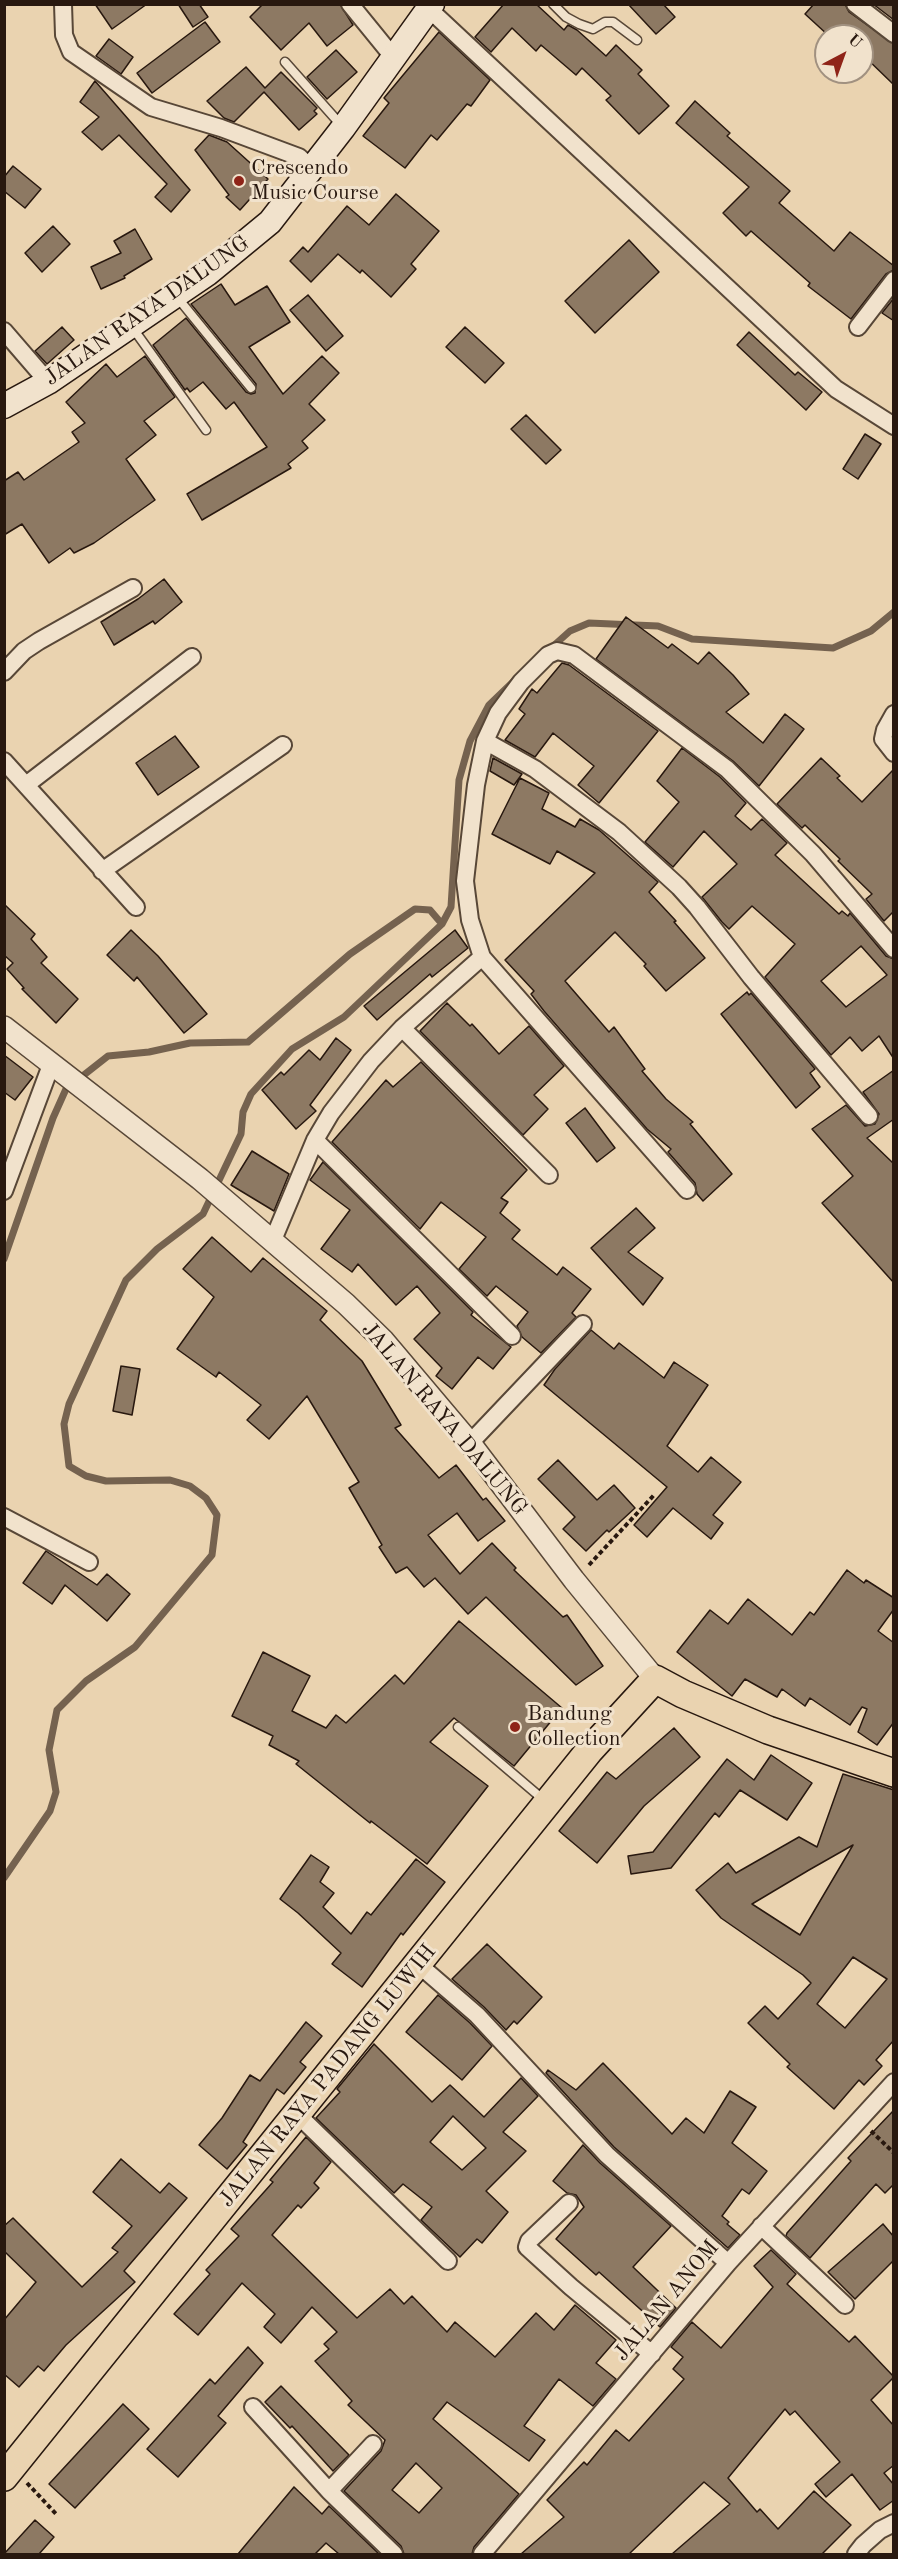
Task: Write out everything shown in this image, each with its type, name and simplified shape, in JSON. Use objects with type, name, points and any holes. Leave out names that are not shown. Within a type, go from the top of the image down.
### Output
[{"type":"main road","name":"JALAN RAYA DALUNG","points":[[4,406],[48,382],[208,273],[270,222],[343,128],[430,7]]},
{"type":"main road","name":"JALAN RAYA DALUNG","points":[[655,1679],[683,1694],[768,1730],[894,1773]]},
{"type":"main road","name":"JALAN RAYA PADANG LUWIH","points":[[7,2468],[298,2115],[595,1744],[655,1679]]},
{"type":"street","points":[[63,4],[64,35],[71,52],[151,107],[221,128],[299,157],[311,168]]},
{"type":"street","points":[[350,4],[394,58]]},
{"type":"street","points":[[855,4],[894,33]]},
{"type":"street","points":[[430,7],[836,388],[894,426]]},
{"type":"street","points":[[858,327],[894,280]]},
{"type":"street","points":[[4,331],[48,382]]},
{"type":"street","points":[[4,672],[24,651],[39,641],[133,588]]},
{"type":"street","points":[[687,1190],[482,957],[470,920],[465,881],[476,785],[485,741],[505,702],[539,662],[557,651],[574,655],[727,769],[813,854],[894,949]]},
{"type":"street","points":[[26,784],[192,657]]},
{"type":"street","points":[[894,714],[883,739],[894,753]]},
{"type":"street","points":[[485,741],[535,769],[619,832],[679,887],[751,977],[869,1116]]},
{"type":"street","points":[[102,871],[283,745]]},
{"type":"street","points":[[4,761],[135,907]]},
{"type":"street","points":[[273,1240],[315,1140],[330,1113],[355,1080],[402,1028],[482,957]]},
{"type":"street","name":"JALAN RAYA DALUNG","points":[[4,1027],[201,1179],[346,1304],[383,1341],[470,1443],[574,1581],[655,1679]]},
{"type":"street","points":[[402,1028],[549,1175]]},
{"type":"street","points":[[4,1191],[51,1065]]},
{"type":"street","points":[[315,1140],[512,1336]]},
{"type":"street","points":[[470,1443],[584,1324]]},
{"type":"street","points":[[4,1517],[89,1562]]},
{"type":"street","points":[[418,1964],[477,2015],[607,2156],[728,2263]]},
{"type":"street","name":"JALAN ANOM","points":[[482,2554],[728,2263],[858,2118],[894,2082]]},
{"type":"street","points":[[298,2115],[448,2260]]},
{"type":"street","points":[[569,2203],[529,2241],[527,2247],[652,2354]]},
{"type":"street","points":[[761,2226],[845,2305]]},
{"type":"street","points":[[253,2407],[329,2492],[394,2554]]},
{"type":"street","points":[[329,2492],[373,2444]]},
{"type":"street","points":[[856,2554],[863,2544],[880,2530],[894,2523]]},
{"type":"lane","points":[[553,4],[566,17],[579,24],[593,29],[604,22],[612,22],[637,40]]},
{"type":"lane","points":[[285,62],[343,128]]},
{"type":"lane","points":[[175,295],[251,388]]},
{"type":"lane","points":[[130,324],[206,430]]},
{"type":"lane","points":[[458,1727],[547,1804]]},
{"type":"path","points":[[574,1581],[654,1495]]},
{"type":"path","points":[[858,2118],[894,2153]]},
{"type":"path","points":[[7,2468],[57,2515]]},
{"type":"building","points":[[95,4],[147,4],[112,29]]},
{"type":"building","points":[[178,4],[199,4],[208,17],[193,27]]},
{"type":"building","points":[[263,4],[340,4],[353,25],[327,46],[309,23],[281,50],[250,17]]},
{"type":"building","points":[[504,4],[536,4],[564,30],[568,25],[577,30],[606,56],[616,45],[642,70],[638,74],[669,106],[639,134],[606,100],[611,96],[582,68],[576,75],[541,45],[536,51],[512,28],[491,52],[475,37]]},
{"type":"building","points":[[628,4],[663,4],[675,17],[656,34]]},
{"type":"building","points":[[814,4],[845,4],[849,12],[866,24],[816,24],[805,14]]},
{"type":"building","points":[[873,4],[894,4],[894,20]]},
{"type":"building","points":[[205,22],[220,42],[152,93],[137,73]]},
{"type":"building","points":[[874,30],[894,44],[894,85],[874,66]]},
{"type":"building","points":[[439,32],[490,80],[471,106],[467,104],[437,140],[431,135],[405,168],[363,136],[389,103],[384,98]]},
{"type":"building","points":[[109,39],[133,57],[121,74],[96,56]]},
{"type":"building","points":[[336,50],[357,72],[327,99],[307,77]]},
{"type":"building","points":[[246,67],[265,88],[281,72],[317,108],[314,111],[317,114],[299,130],[264,92],[234,122],[224,118],[207,101]]},
{"type":"building","points":[[95,81],[190,190],[171,212],[155,197],[167,184],[119,135],[102,150],[82,132],[99,117],[80,102]]},
{"type":"building","points":[[695,101],[730,133],[727,136],[790,191],[779,203],[834,251],[850,232],[894,266],[894,270],[886,274],[851,319],[808,286],[810,283],[751,231],[746,236],[723,213],[749,187],[676,123]]},
{"type":"building","name":"Crescendo Music Course","points":[[209,135],[227,142],[268,179],[240,210],[226,197],[229,195],[195,150]]},
{"type":"building","points":[[13,166],[41,189],[25,208],[4,191],[4,177]]},
{"type":"building","points":[[396,194],[439,231],[411,264],[416,269],[391,297],[362,270],[360,273],[338,254],[311,282],[290,261],[303,247],[308,252],[347,206],[369,225]]},
{"type":"building","points":[[53,226],[70,244],[42,272],[25,253]]},
{"type":"building","points":[[135,229],[152,259],[124,276],[125,278],[101,289],[91,267],[121,253],[114,241]]},
{"type":"building","points":[[629,240],[659,272],[595,333],[565,301]]},
{"type":"building","points":[[221,284],[235,305],[267,286],[290,322],[249,347],[283,394],[322,356],[339,373],[309,404],[325,420],[302,441],[308,448],[288,464],[291,468],[202,520],[187,494],[267,447],[234,402],[226,409],[203,382],[190,392],[187,388],[185,390],[153,345],[186,318],[246,392],[255,393],[256,384],[191,304]]},
{"type":"building","points":[[308,295],[343,336],[326,351],[290,310]]},
{"type":"building","points":[[894,298],[894,321],[882,313]]},
{"type":"building","points":[[62,327],[74,340],[47,364],[35,351]]},
{"type":"building","points":[[465,327],[504,363],[485,383],[446,347]]},
{"type":"building","points":[[749,332],[795,375],[798,372],[822,392],[806,410],[737,345]]},
{"type":"building","points":[[145,356],[175,397],[144,421],[156,435],[126,459],[155,500],[94,543],[74,553],[70,548],[49,563],[22,524],[4,535],[4,481],[18,472],[24,480],[79,442],[72,432],[85,423],[66,402],[106,364],[117,377]]},
{"type":"building","points":[[526,415],[561,450],[546,464],[511,429]]},
{"type":"building","points":[[865,434],[881,444],[858,479],[843,469]]},
{"type":"building","points":[[164,579],[182,602],[155,624],[153,621],[114,645],[101,622],[138,599]]},
{"type":"building","points":[[626,617],[668,648],[672,644],[698,664],[709,652],[749,694],[726,712],[763,743],[785,714],[804,729],[759,786],[733,761],[596,659]]},
{"type":"building","points":[[562,663],[569,665],[658,731],[599,803],[578,785],[594,766],[553,733],[535,757],[505,740],[525,714],[519,709],[532,689],[537,693]]},
{"type":"building","points":[[175,736],[199,767],[158,795],[136,763]]},
{"type":"building","points":[[682,748],[720,777],[746,803],[735,816],[751,830],[762,819],[787,843],[775,855],[839,914],[842,911],[848,916],[850,913],[886,956],[894,959],[894,1059],[879,1036],[862,1051],[850,1037],[831,1055],[765,977],[795,944],[752,906],[729,929],[722,922],[702,897],[737,864],[704,831],[673,867],[645,842],[679,802],[657,781]],"holes":[[[861,946],[887,975],[846,1007],[821,981]]]},
{"type":"building","points":[[493,758],[522,774],[514,785],[490,771]]},
{"type":"building","points":[[821,758],[840,776],[837,778],[862,802],[894,769],[894,911],[884,921],[866,899],[872,894],[838,861],[840,859],[805,825],[802,828],[777,804]]},
{"type":"building","points":[[520,778],[549,793],[542,809],[575,827],[580,819],[599,830],[658,882],[649,892],[676,921],[674,922],[705,958],[666,991],[644,966],[646,964],[615,932],[565,981],[609,1032],[614,1027],[645,1069],[642,1071],[666,1099],[693,1122],[690,1124],[732,1174],[703,1201],[697,1194],[695,1183],[668,1152],[671,1149],[647,1129],[544,1011],[531,994],[534,991],[505,960],[595,873],[557,851],[550,864],[492,834]]},
{"type":"building","points":[[4,904],[35,934],[31,939],[47,957],[41,963],[78,999],[56,1023],[22,989],[24,988],[7,969],[13,963],[4,955]]},
{"type":"building","points":[[131,930],[158,956],[207,1014],[184,1033],[137,977],[134,981],[107,955]]},
{"type":"building","points":[[455,930],[468,948],[432,977],[430,974],[377,1020],[364,1006]]},
{"type":"building","points":[[747,992],[749,995],[751,993],[815,1069],[810,1073],[820,1087],[796,1108],[721,1014]]},
{"type":"building","points":[[447,1003],[470,1026],[472,1024],[499,1054],[529,1026],[564,1066],[534,1095],[548,1109],[523,1135],[420,1031]]},
{"type":"building","points":[[336,1038],[351,1050],[310,1105],[316,1111],[296,1129],[262,1090],[281,1072],[284,1075],[309,1050],[320,1060]]},
{"type":"building","points":[[4,1055],[33,1077],[15,1100],[4,1092]]},
{"type":"building","points":[[421,1062],[527,1170],[501,1198],[508,1202],[500,1213],[520,1230],[512,1239],[557,1275],[563,1267],[591,1289],[572,1313],[576,1317],[541,1353],[522,1337],[517,1326],[528,1312],[496,1286],[487,1296],[459,1269],[486,1237],[441,1202],[420,1229],[332,1142],[386,1080],[393,1087]]},
{"type":"building","points":[[894,1070],[894,1119],[867,1138],[894,1164],[894,1283],[822,1203],[853,1176],[812,1129],[846,1105],[865,1126],[875,1124],[879,1114],[863,1092]]},
{"type":"building","points":[[585,1108],[615,1148],[597,1162],[566,1123]]},
{"type":"building","points":[[252,1151],[289,1174],[274,1211],[231,1185]]},
{"type":"building","points":[[323,1162],[473,1312],[471,1315],[511,1347],[493,1369],[478,1357],[452,1389],[436,1376],[442,1368],[414,1339],[440,1313],[417,1286],[396,1305],[358,1264],[352,1272],[321,1249],[350,1210],[310,1180]]},
{"type":"building","points":[[636,1208],[655,1228],[628,1252],[663,1278],[643,1305],[591,1248]]},
{"type":"building","points":[[212,1237],[251,1272],[263,1258],[327,1311],[320,1320],[362,1361],[401,1425],[395,1428],[439,1478],[456,1465],[483,1500],[486,1498],[505,1521],[478,1541],[457,1513],[428,1535],[460,1574],[492,1543],[516,1568],[514,1570],[563,1617],[567,1615],[603,1666],[576,1685],[486,1597],[468,1614],[435,1578],[424,1587],[407,1567],[396,1573],[379,1547],[382,1545],[349,1488],[359,1482],[307,1396],[269,1439],[247,1420],[261,1405],[219,1372],[216,1377],[177,1349],[214,1297],[183,1269]]},
{"type":"building","points":[[591,1330],[614,1349],[619,1343],[664,1378],[674,1362],[708,1385],[667,1446],[698,1472],[711,1457],[741,1482],[713,1515],[723,1523],[711,1539],[673,1508],[647,1537],[634,1525],[667,1487],[544,1385],[555,1369]]},
{"type":"building","points":[[121,1366],[140,1369],[132,1415],[113,1411]]},
{"type":"building","points":[[558,1460],[597,1500],[614,1485],[635,1508],[609,1532],[607,1530],[586,1551],[563,1529],[575,1517],[538,1479]]},
{"type":"building","points":[[46,1551],[97,1585],[107,1574],[130,1594],[107,1621],[65,1585],[52,1604],[23,1583]]},
{"type":"building","points":[[847,1570],[864,1583],[866,1580],[894,1598],[894,1609],[878,1631],[894,1643],[894,1722],[877,1745],[858,1732],[867,1709],[862,1707],[850,1725],[810,1698],[805,1706],[782,1689],[777,1697],[745,1679],[732,1696],[677,1652],[710,1610],[728,1624],[748,1599],[792,1635],[810,1612],[814,1615]]},
{"type":"building","points":[[459,1621],[562,1708],[514,1766],[454,1718],[430,1742],[488,1786],[427,1864],[371,1821],[370,1823],[296,1764],[299,1761],[269,1745],[273,1736],[232,1716],[263,1652],[310,1676],[292,1711],[326,1728],[336,1715],[346,1723],[395,1675],[404,1684]]},
{"type":"building","points":[[674,1728],[700,1757],[644,1806],[597,1863],[559,1831],[607,1772],[616,1779]]},
{"type":"building","points":[[771,1755],[812,1783],[787,1820],[740,1790],[719,1817],[715,1813],[671,1868],[631,1874],[628,1856],[653,1852],[727,1759],[754,1780]]},
{"type":"building","points":[[843,1774],[894,1790],[894,2040],[876,2060],[882,2066],[864,2085],[859,2080],[834,2109],[787,2067],[790,2064],[748,2023],[765,2006],[778,2019],[811,1983],[803,1975],[721,1918],[696,1890],[728,1863],[736,1873],[799,1837],[817,1847]],"holes":[[[853,1845],[800,1935],[752,1904],[809,1870]],[[853,1957],[887,1979],[845,2028],[817,2004]]]},
{"type":"building","points":[[311,1855],[329,1867],[320,1882],[334,1893],[323,1907],[351,1934],[367,1912],[371,1915],[416,1859],[445,1882],[403,1935],[401,1933],[362,1987],[332,1964],[341,1953],[280,1899]]},
{"type":"building","points":[[487,1944],[542,1997],[517,2024],[514,2021],[506,2030],[452,1979]]},
{"type":"building","points":[[438,1995],[492,2046],[462,2080],[406,2032]]},
{"type":"building","points":[[306,2022],[322,2036],[300,2062],[306,2067],[284,2094],[277,2089],[243,2142],[247,2145],[227,2169],[199,2145],[222,2118],[250,2075],[260,2081]]},
{"type":"building","points":[[374,2044],[432,2102],[450,2085],[484,2117],[521,2078],[538,2096],[503,2132],[526,2151],[486,2191],[508,2212],[482,2243],[477,2239],[460,2257],[421,2220],[432,2207],[403,2184],[394,2193],[316,2118],[340,2092],[337,2089]],"holes":[[[453,2116],[486,2148],[462,2170],[430,2142]]]},
{"type":"building","points":[[603,2063],[672,2134],[686,2118],[704,2133],[730,2091],[756,2107],[732,2143],[767,2171],[749,2194],[742,2189],[722,2216],[729,2222],[727,2224],[740,2235],[728,2248],[614,2147],[546,2073],[548,2070],[576,2090]]},
{"type":"building","points":[[894,2110],[894,2184],[885,2193],[876,2184],[810,2258],[786,2236],[787,2233],[851,2161],[848,2158]]},
{"type":"building","points":[[306,2137],[331,2162],[314,2183],[319,2188],[301,2208],[298,2205],[272,2235],[357,2318],[390,2289],[404,2304],[412,2296],[447,2332],[455,2322],[495,2357],[536,2313],[554,2330],[575,2305],[616,2340],[596,2363],[616,2379],[593,2406],[559,2379],[524,2426],[545,2440],[529,2461],[447,2402],[433,2419],[519,2494],[474,2547],[472,2554],[404,2554],[401,2546],[344,2491],[381,2451],[385,2440],[348,2405],[352,2401],[315,2361],[329,2349],[324,2344],[337,2332],[312,2307],[281,2343],[264,2327],[275,2314],[242,2283],[198,2335],[174,2314],[210,2274],[206,2270],[239,2236],[231,2229],[273,2182],[270,2180]],"holes":[[[416,2463],[442,2488],[419,2513],[392,2490]]]},
{"type":"building","points":[[583,2145],[671,2226],[633,2267],[676,2308],[660,2327],[599,2272],[596,2275],[556,2239],[584,2207],[576,2195],[567,2193],[553,2181]]},
{"type":"building","points":[[121,2159],[160,2193],[169,2183],[187,2198],[124,2271],[135,2282],[66,2345],[44,2371],[38,2366],[19,2387],[4,2374],[4,2320],[36,2282],[4,2251],[4,2226],[13,2218],[82,2287],[118,2252],[112,2248],[132,2226],[93,2192]]},
{"type":"building","points":[[883,2224],[894,2237],[894,2260],[855,2299],[828,2272]]},
{"type":"building","points":[[771,2250],[796,2274],[787,2284],[849,2342],[855,2336],[894,2377],[871,2400],[894,2426],[894,2465],[884,2473],[894,2485],[894,2500],[880,2510],[852,2474],[826,2497],[815,2484],[840,2462],[795,2411],[790,2415],[785,2409],[728,2478],[757,2512],[760,2509],[778,2529],[814,2491],[851,2525],[822,2554],[672,2554],[730,2504],[704,2482],[629,2554],[521,2554],[564,2517],[547,2500],[584,2462],[587,2465],[616,2430],[629,2441],[684,2379],[673,2369],[683,2357],[671,2347],[692,2322],[721,2348],[773,2287],[754,2266]]},
{"type":"building","points":[[248,2347],[263,2363],[218,2416],[226,2423],[178,2477],[147,2449],[210,2379],[215,2384]]},
{"type":"building","points":[[281,2386],[349,2455],[333,2471],[292,2426],[290,2428],[265,2402]]},
{"type":"building","points":[[123,2404],[149,2429],[75,2508],[49,2484]]},
{"type":"building","points":[[294,2487],[322,2514],[329,2506],[379,2554],[339,2554],[326,2543],[315,2554],[238,2554]]},
{"type":"building","points":[[35,2520],[54,2537],[39,2554],[4,2554]]},
{"type":"waterway","points":[[551,648],[570,631],[589,623],[658,626],[692,639],[833,648],[871,631],[894,612]]},
{"type":"waterway","points":[[4,1878],[50,1811],[56,1792],[49,1750],[57,1710],[86,1681],[135,1647],[212,1555],[217,1515],[206,1498],[190,1486],[170,1480],[106,1481],[86,1476],[69,1466],[64,1424],[69,1404],[126,1280],[157,1249],[203,1214],[241,1134],[243,1112],[251,1094],[292,1049],[344,1017],[442,924],[451,907],[459,780],[470,741],[489,705],[516,679]]},
{"type":"waterway","points":[[4,1259],[53,1118],[66,1089],[108,1056],[149,1052],[190,1043],[248,1042],[350,954],[415,909],[430,910],[442,924]]},
{"type":"place","name":"Crescendo Music Course","points":[[239,181]]},
{"type":"place","name":"Bandung Collection","points":[[515,1727]]}]
